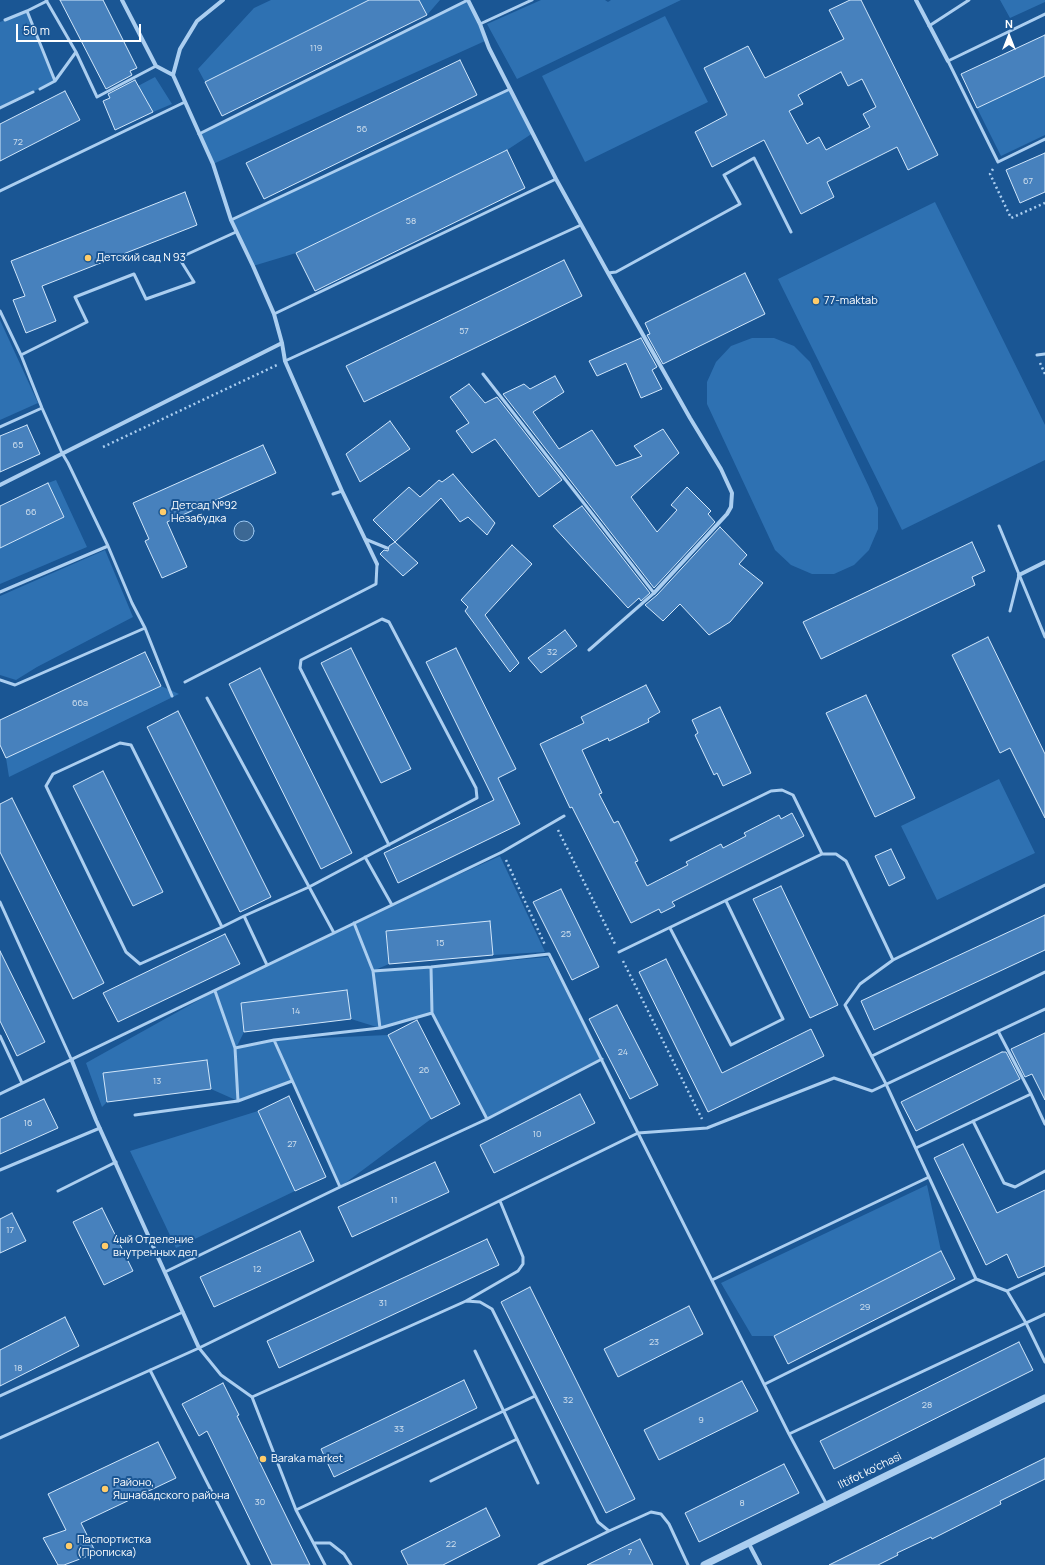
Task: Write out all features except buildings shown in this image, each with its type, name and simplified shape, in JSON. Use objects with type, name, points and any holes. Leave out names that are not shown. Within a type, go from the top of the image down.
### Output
[{"type":"street","points":[[122,0],[156,66],[174,75]]},
{"type":"street","points":[[223,0],[197,22],[180,49],[174,75],[213,164],[236,232],[274,314],[285,361],[342,491],[377,564]]},
{"type":"street","points":[[468,0],[480,24],[489,48],[556,179],[690,418],[721,469],[732,493],[731,507],[727,514],[654,593]]},
{"type":"street","points":[[916,0],[948,61]]},
{"type":"street","points":[[0,485],[282,343]]},
{"type":"street","points":[[1019,575],[1045,562]]},
{"type":"street","points":[[72,1061],[100,1128],[199,1348]]},
{"type":"street","name":"Iltifot ko'chasi","points":[[704,1565],[1045,1398]]},
{"type":"street","points":[[749,1544],[760,1565]]},
{"type":"lane","points":[[4,20],[28,11],[46,0],[76,52],[97,97],[156,66]]},
{"type":"lane","points":[[199,134],[468,0]]},
{"type":"lane","points":[[480,24],[532,0]]},
{"type":"lane","points":[[929,26],[969,0]]},
{"type":"lane","points":[[28,11],[55,81]]},
{"type":"lane","points":[[1045,14],[948,61],[998,162],[1045,139]]},
{"type":"lane","points":[[40,89],[55,81],[76,52]]},
{"type":"lane","points":[[231,220],[510,89]]},
{"type":"lane","points":[[0,108],[33,92]]},
{"type":"lane","points":[[0,191],[185,102]]},
{"type":"lane","points":[[608,273],[616,272],[740,204],[724,175],[754,158],[791,232]]},
{"type":"lane","points":[[274,314],[556,179]]},
{"type":"lane","points":[[285,361],[581,225]]},
{"type":"lane","points":[[21,355],[87,322],[75,297],[134,274],[146,299],[194,282],[179,258],[236,232]]},
{"type":"lane","points":[[0,311],[21,355],[62,453],[108,546],[132,603],[145,628],[172,696]]},
{"type":"lane","points":[[1037,355],[1045,354]]},
{"type":"lane","points":[[483,374],[654,593],[589,650]]},
{"type":"lane","points":[[0,427],[42,408]]},
{"type":"lane","points":[[333,494],[342,491]]},
{"type":"lane","points":[[999,526],[1045,638]]},
{"type":"lane","points":[[365,539],[387,548]]},
{"type":"lane","points":[[0,592],[108,546]]},
{"type":"lane","points":[[185,682],[376,584],[377,564]]},
{"type":"lane","points":[[1010,611],[1019,575]]},
{"type":"lane","points":[[222,927],[131,745],[120,743],[53,774],[46,786],[126,952],[140,964],[222,927],[244,916],[309,887],[389,845],[477,798],[476,788],[389,622],[382,619],[302,660],[300,668],[389,845]]},
{"type":"lane","points":[[0,680],[14,685],[145,628]]},
{"type":"lane","points":[[207,698],[334,933]]},
{"type":"lane","points":[[672,840],[771,791],[782,790],[793,795],[822,854]]},
{"type":"lane","points":[[0,1094],[72,1061],[502,852],[564,816]]},
{"type":"lane","points":[[619,952],[822,854],[836,854],[846,861],[893,960]]},
{"type":"lane","points":[[365,857],[392,905]]},
{"type":"lane","points":[[1045,885],[893,960],[860,984],[845,1005],[886,1084],[976,1279],[1007,1291],[1026,1323],[1045,1362]]},
{"type":"lane","points":[[670,928],[731,1045],[783,1019],[726,901]]},
{"type":"lane","points":[[0,902],[72,1061]]},
{"type":"lane","points":[[244,916],[267,965]]},
{"type":"lane","points":[[354,923],[373,971],[380,1028]]},
{"type":"lane","points":[[373,971],[431,967],[549,954],[712,1280],[827,1505]]},
{"type":"lane","points":[[431,967],[432,1012],[487,1119]]},
{"type":"lane","points":[[872,1056],[1045,972]]},
{"type":"lane","points":[[215,992],[236,1048],[238,1100]]},
{"type":"lane","points":[[0,1438],[199,1348],[638,1133],[707,1128],[834,1078],[872,1091],[1045,1009]]},
{"type":"lane","points":[[236,1048],[274,1040],[380,1028],[432,1012]]},
{"type":"lane","points":[[998,1031],[1045,1124]]},
{"type":"lane","points":[[0,1036],[22,1083]]},
{"type":"lane","points":[[274,1040],[340,1187]]},
{"type":"lane","points":[[165,1272],[340,1187],[487,1119],[602,1059]]},
{"type":"lane","points":[[135,1115],[238,1100],[292,1081]]},
{"type":"lane","points":[[916,1148],[1031,1094]]},
{"type":"lane","points":[[973,1121],[1004,1183],[1015,1187],[1045,1171]]},
{"type":"lane","points":[[0,1170],[100,1128]]},
{"type":"lane","points":[[58,1190],[116,1162]]},
{"type":"lane","points":[[712,1280],[929,1178]]},
{"type":"lane","points":[[252,1397],[466,1301],[518,1271],[523,1264],[523,1257],[500,1201]]},
{"type":"lane","points":[[1007,1291],[1045,1273]]},
{"type":"lane","points":[[765,1384],[976,1279]]},
{"type":"lane","points":[[466,1301],[480,1302],[492,1309],[598,1522],[610,1531]]},
{"type":"lane","points":[[0,1396],[183,1312]]},
{"type":"lane","points":[[790,1434],[1045,1314]]},
{"type":"lane","points":[[199,1348],[221,1375],[252,1397],[296,1510],[325,1565]]},
{"type":"lane","points":[[475,1351],[538,1483]]},
{"type":"lane","points":[[150,1370],[249,1565]]},
{"type":"lane","points":[[296,1510],[535,1396]]},
{"type":"lane","points":[[431,1481],[517,1438]]},
{"type":"lane","points":[[539,1565],[651,1512],[661,1514],[669,1524],[688,1565]]},
{"type":"lane","points":[[314,1543],[330,1543],[344,1554],[350,1565]]},
{"type":"path","points":[[998,162],[990,174],[1011,218],[1045,203]]},
{"type":"path","points":[[97,449],[285,361]]},
{"type":"path","points":[[554,823],[707,1128]]},
{"type":"path","points":[[502,852],[549,954]]},
{"type":"shaded area","points":[[271,0],[369,0],[205,82],[198,69],[254,8]]},
{"type":"shaded area","points":[[419,0],[440,0],[427,15]]},
{"type":"shaded area","points":[[468,0],[485,41],[213,164],[199,134]]},
{"type":"shaded area","points":[[541,0],[605,0],[608,2],[611,0],[681,0],[517,79],[487,24]]},
{"type":"shaded area","points":[[1000,0],[1045,0],[1045,2],[1010,18]]},
{"type":"shaded area","points":[[27,11],[55,81],[0,108],[0,22]]},
{"type":"shaded area","points":[[665,16],[708,102],[585,162],[542,76]]},
{"type":"shaded area","points":[[1045,76],[1045,135],[1001,156],[977,108]]},
{"type":"shaded area","points":[[155,77],[172,104],[153,112],[138,86]]},
{"type":"shaded area","points":[[510,89],[533,133],[507,150],[296,253],[253,266],[231,220]]},
{"type":"shaded area","points":[[935,202],[1045,425],[1045,460],[902,530],[778,279]]},
{"type":"shaded area","points":[[0,320],[38,403],[0,420]]},
{"type":"shaded area","points":[[752,338],[774,338],[794,346],[810,362],[878,508],[878,529],[869,550],[854,565],[834,574],[812,574],[791,565],[775,550],[707,404],[707,382],[716,362],[731,346]]},
{"type":"shaded area","points":[[56,480],[87,547],[0,584],[0,548],[64,517],[48,483]]},
{"type":"shaded area","points":[[240,521],[248,521],[254,527],[254,535],[248,541],[240,541],[234,535],[234,527]]},
{"type":"shaded area","points":[[105,550],[133,617],[37,667],[16,680],[0,675],[0,596]]},
{"type":"shaded area","points":[[161,686],[179,694],[9,777],[6,758]]},
{"type":"shaded area","points":[[999,779],[1035,853],[937,900],[901,826]]},
{"type":"shaded area","points":[[500,856],[545,952],[493,955],[490,921],[386,931],[389,964],[375,970],[431,967],[548,957],[602,1059],[487,1119],[432,1013],[380,1028],[351,1019],[347,990],[241,1003],[244,1032],[236,1048],[274,1040],[388,1035],[431,1119],[340,1187],[292,1081],[238,1101],[211,1089],[207,1060],[103,1073],[107,1102],[102,1107],[86,1063],[215,991],[392,905]]},
{"type":"shaded area","points":[[258,1111],[295,1191],[176,1248],[130,1151]]},
{"type":"shaded area","points":[[927,1185],[941,1251],[774,1336],[752,1336],[721,1283]]},
{"type":"place","name":"Детский сад N 93","points":[[88,258]]},
{"type":"place","name":"77-maktab","points":[[816,301]]},
{"type":"place","name":"Детсад №92 Незабудка","points":[[163,512]]},
{"type":"place","name":"4ый Отделение внутренных дел","points":[[105,1246]]},
{"type":"place","name":"Baraka market","points":[[263,1459]]},
{"type":"place","name":"Районо, Яшнабадского района","points":[[105,1489]]},
{"type":"place","name":"Паспортистка (Прописка)","points":[[69,1546]]}]
